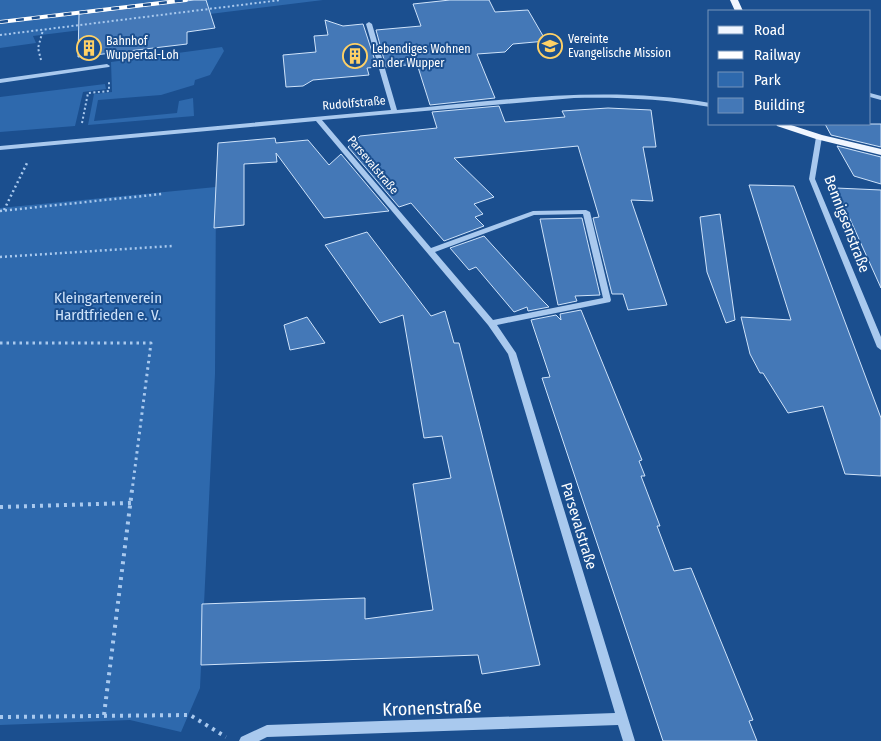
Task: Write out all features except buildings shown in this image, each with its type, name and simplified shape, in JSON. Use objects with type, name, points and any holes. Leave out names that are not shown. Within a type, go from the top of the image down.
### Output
[{"type":"main road","points":[[783,125],[881,152]]},
{"type":"street","points":[[369,24],[395,112]]},
{"type":"street","points":[[0,81],[107,66]]},
{"type":"street","name":"Rudolfstraße","points":[[0,148],[554,97],[603,95],[673,98],[708,105]]},
{"type":"street","name":"Parsevalstraße","points":[[318,119],[491,323],[512,353],[629,741]]},
{"type":"street","name":"Bennigsenstraße","points":[[819,136],[812,179],[881,346]]},
{"type":"street","points":[[429,251],[533,214],[586,212],[606,300],[491,323]]},
{"type":"street","name":"Kronenstraße","points":[[244,741],[267,731],[622,719]]},
{"type":"path","points":[[0,35],[281,0]]},
{"type":"path","points":[[43,30],[38,48],[46,74]]},
{"type":"path","points":[[77,141],[88,93],[109,91],[109,83]]},
{"type":"path","points":[[4,210],[36,145]]},
{"type":"path","points":[[0,211],[162,194]]},
{"type":"path","points":[[0,257],[172,246]]},
{"type":"path","points":[[0,343],[152,343],[104,715]]},
{"type":"path","points":[[0,507],[131,504]]},
{"type":"path","points":[[0,717],[190,715],[233,741]]},
{"type":"green space","points":[[0,0],[323,0],[33,36],[36,43],[0,48]]},
{"type":"green space","points":[[222,47],[224,51],[210,75],[195,80],[194,85],[161,95],[98,100],[94,121],[177,113],[179,101],[193,98],[194,116],[88,125],[94,94],[112,92],[111,62]]},
{"type":"green space","points":[[105,84],[106,89],[83,92],[75,126],[0,132],[0,97]]},
{"type":"green space","name":"Kleingartenverein Hardtfrieden e. V.","points":[[216,187],[215,374],[200,688],[181,732],[130,720],[0,725],[0,208]]},
{"type":"railway","points":[[0,22],[186,0]]},
{"type":"place","name":"Vereinte Evangelische Mission","points":[[550,46]]},
{"type":"place","name":"Bahnhof Wuppertal-Loh","points":[[89,48]]},
{"type":"place","name":"Lebendiges Wohnen an der Wupper","points":[[355,56]]}]
